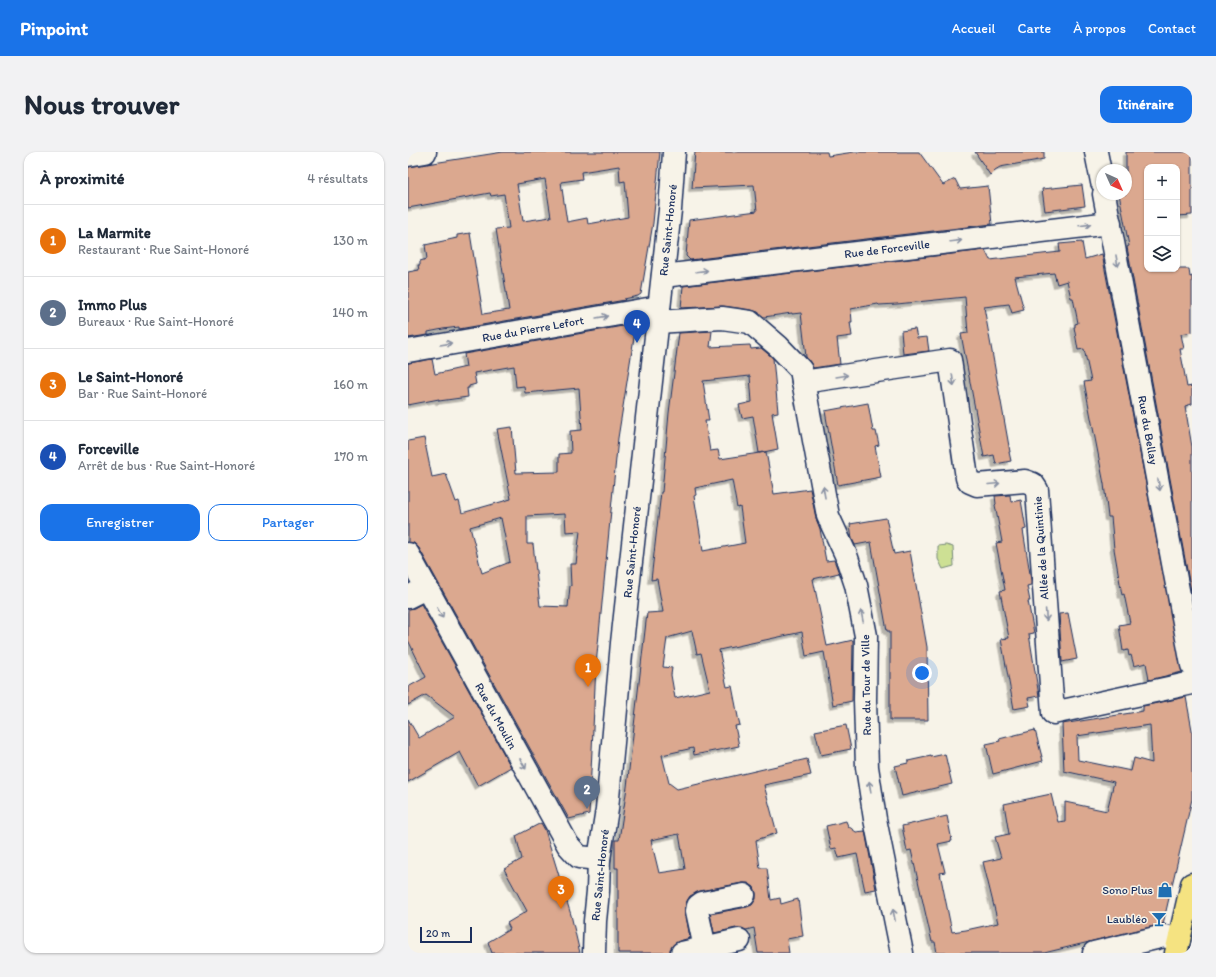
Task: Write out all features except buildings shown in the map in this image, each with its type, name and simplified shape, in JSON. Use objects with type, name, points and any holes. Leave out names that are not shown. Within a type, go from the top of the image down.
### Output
[{"type":"main road","points":[[1177,946],[1192,884]]},
{"type":"street","points":[[408,155],[425,152]]},
{"type":"street","name":"Rue Saint-Honoré","points":[[594,953],[599,859],[607,809],[622,643],[670,210],[674,152]]},
{"type":"street","points":[[1096,152],[1098,164]]},
{"type":"street","name":"Rue du Bellay","points":[[1105,200],[1192,665]]},
{"type":"street","name":"Rue de Forceville","points":[[663,276],[1110,222]]},
{"type":"street","name":"Rue du Pierre Lefort","points":[[408,350],[658,315]]},
{"type":"street","name":"Rue du Tour de Ville","points":[[658,315],[722,318],[750,322],[778,346],[801,370],[828,516],[846,555],[854,577],[866,636],[865,700],[867,767],[875,819],[902,953]]},
{"type":"street","name":"Allée de la Quintinie","points":[[803,382],[950,360],[967,478],[970,482],[977,486],[1025,481],[1033,484],[1037,490],[1053,714],[1192,683]]},
{"type":"street","name":"Rue du Moulin","points":[[408,554],[417,593],[568,845],[579,857],[599,859]]},
{"type":"street","points":[[705,948],[698,906],[702,903],[744,895]]},
{"type":"street","points":[[1094,953],[1164,936],[1177,946]]},
{"type":"street","points":[[682,953],[739,940]]},
{"type":"green space","points":[[946,545],[953,547],[954,566],[943,569],[938,559],[938,546]]},
{"type":"place","name":"Forceville","points":[[637,343]]},
{"type":"place","name":"La Marmite","points":[[588,687]]},
{"type":"place","name":"Immo Plus","points":[[587,809]]},
{"type":"place","name":"Sono Plus","points":[[1165,890]]},
{"type":"place","name":"Le Saint-Honoré","points":[[561,909]]},
{"type":"place","name":"Laubléo","points":[[1159,919]]}]
